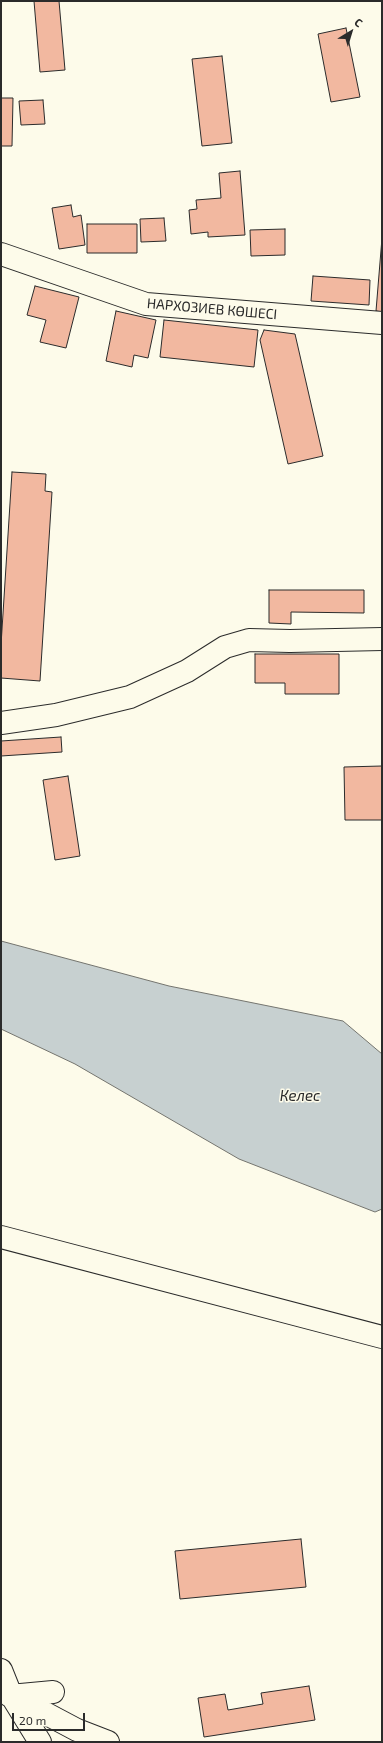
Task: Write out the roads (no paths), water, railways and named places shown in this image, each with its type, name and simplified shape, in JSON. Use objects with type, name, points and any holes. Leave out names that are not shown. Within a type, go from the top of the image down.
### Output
[{"type":"street","name":"НАРХОЗИЕВ КӨШЕСІ","points":[[1,254],[146,304],[382,324]]},
{"type":"street","points":[[1,723],[56,715],[130,697],[187,671],[225,647],[249,640],[290,641],[382,639]]},
{"type":"street","points":[[1,1237],[382,1337]]},
{"type":"street","points":[[1,1670],[6,1700],[40,1742]]},
{"type":"street","points":[[6,1700],[54,1692]]},
{"type":"street","points":[[6,1700],[108,1742]]},
{"type":"water","name":"Келес","points":[[1,941],[169,986],[343,1021],[382,1054],[382,1209],[375,1212],[239,1159],[75,1064],[1,1029]]}]
